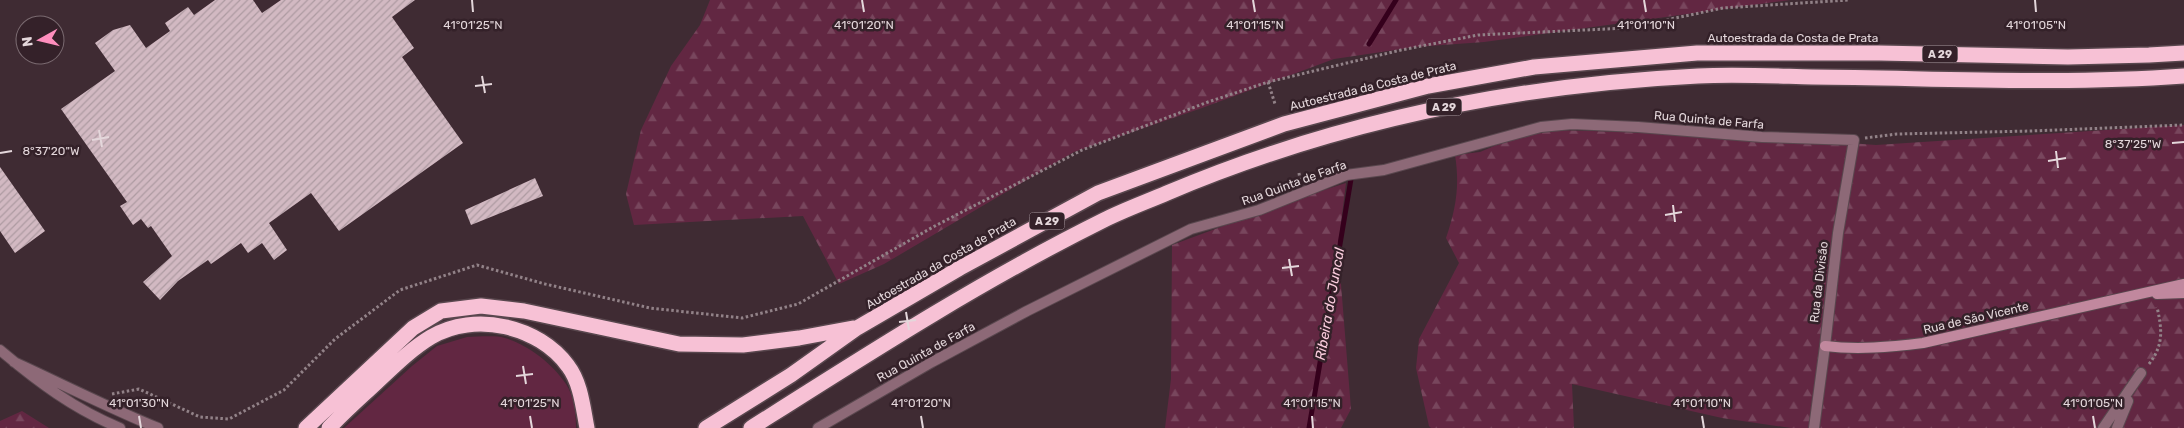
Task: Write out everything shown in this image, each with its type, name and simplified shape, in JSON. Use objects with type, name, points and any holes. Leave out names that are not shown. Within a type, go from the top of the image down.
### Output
[{"type":"highway","name":"Autoestrada da Costa de Prata","points":[[706,428],[791,375],[857,328],[960,268],[1098,193],[1284,124],[1428,86],[1534,67],[1697,52],[2068,57],[2148,56],[2184,53]]},
{"type":"highway","name":"A 29","points":[[751,428],[993,278],[1107,219],[1211,175],[1311,140],[1431,109],[1609,82],[1702,76],[2069,81],[2184,76]]},
{"type":"highway","points":[[306,428],[413,328],[441,311],[481,306],[524,311],[679,344],[743,345],[857,328]]},
{"type":"highway","points":[[329,428],[411,352],[432,336],[460,326],[491,324],[523,332],[548,345],[569,367],[582,397],[587,428]]},
{"type":"main road","name":"Rua de São Vicente","points":[[1824,346],[1850,349],[1884,348],[1923,343],[2131,294],[2184,284]]},
{"type":"main road","name":"Rua de São Vicente","points":[[2131,294],[2184,293]]},
{"type":"street","name":"Rua Quinta de Farfa","points":[[818,428],[932,362],[1027,311],[1192,229],[1259,210],[1346,175],[1384,170],[1541,127],[1572,124],[1762,137],[1854,140]]},
{"type":"street","name":"Rua da Divisão","points":[[1814,428],[1838,233],[1854,140]]},
{"type":"street","points":[[0,350],[57,396],[97,418],[120,428]]},
{"type":"street","points":[[14,362],[70,387],[108,408],[158,428]]},
{"type":"street","points":[[2103,428],[2142,374]]},
{"type":"street","points":[[2117,428],[2142,374]]},
{"type":"path","points":[[108,395],[139,389],[200,417],[229,420],[284,390],[335,339],[400,290],[477,265],[545,284],[650,308],[742,318],[798,304],[933,227],[1082,150],[1208,102],[1268,82],[1401,50],[1478,35],[1628,28],[1723,8],[1849,0]]},
{"type":"path","points":[[1268,82],[1275,104]]},
{"type":"path","points":[[1854,140],[1897,134],[2184,125]]},
{"type":"path","points":[[2142,374],[2155,357],[2162,332],[2154,294]]},
{"type":"green space","points":[[710,0],[1790,0],[1484,42],[1415,47],[1334,59],[1202,108],[1074,152],[884,264],[839,284],[803,216],[634,225],[626,194],[641,130],[671,66],[700,25]]},
{"type":"green space","points":[[2184,125],[2184,428],[1791,428],[1722,418],[1572,384],[1574,428],[1431,428],[1429,426],[1416,368],[1419,339],[1459,263],[1446,238],[1456,197],[1455,155],[1480,152],[1506,141],[1552,130],[1741,135],[1876,145]]},
{"type":"green space","points":[[1346,183],[1338,247],[1351,409],[1341,428],[1165,428],[1171,379],[1172,245],[1299,198]]},
{"type":"green space","points":[[491,336],[505,338],[531,350],[547,362],[569,389],[574,405],[576,428],[344,428],[412,366],[437,346],[467,337]]},
{"type":"green space","points":[[22,411],[49,428],[0,428],[0,421]]},
{"type":"building","points":[[215,0],[253,0],[262,13],[281,0],[415,0],[392,17],[414,48],[402,57],[463,143],[339,231],[311,193],[269,223],[287,250],[274,260],[262,243],[248,253],[241,243],[211,264],[208,260],[178,281],[160,300],[143,282],[172,256],[151,226],[148,228],[141,219],[133,225],[120,206],[127,202],[61,109],[115,71],[95,43],[113,30],[130,25],[146,48],[170,31],[165,23],[188,7],[194,15]]},
{"type":"building","points":[[0,167],[45,231],[15,253],[0,231]]},
{"type":"building","points":[[535,178],[543,196],[471,225],[465,210]]},
{"type":"waterway","name":"Ribeira do Juncal","points":[[1369,44],[1396,0]]},
{"type":"waterway","name":"Ribeira do Juncal","points":[[1309,428],[1351,179]]}]
